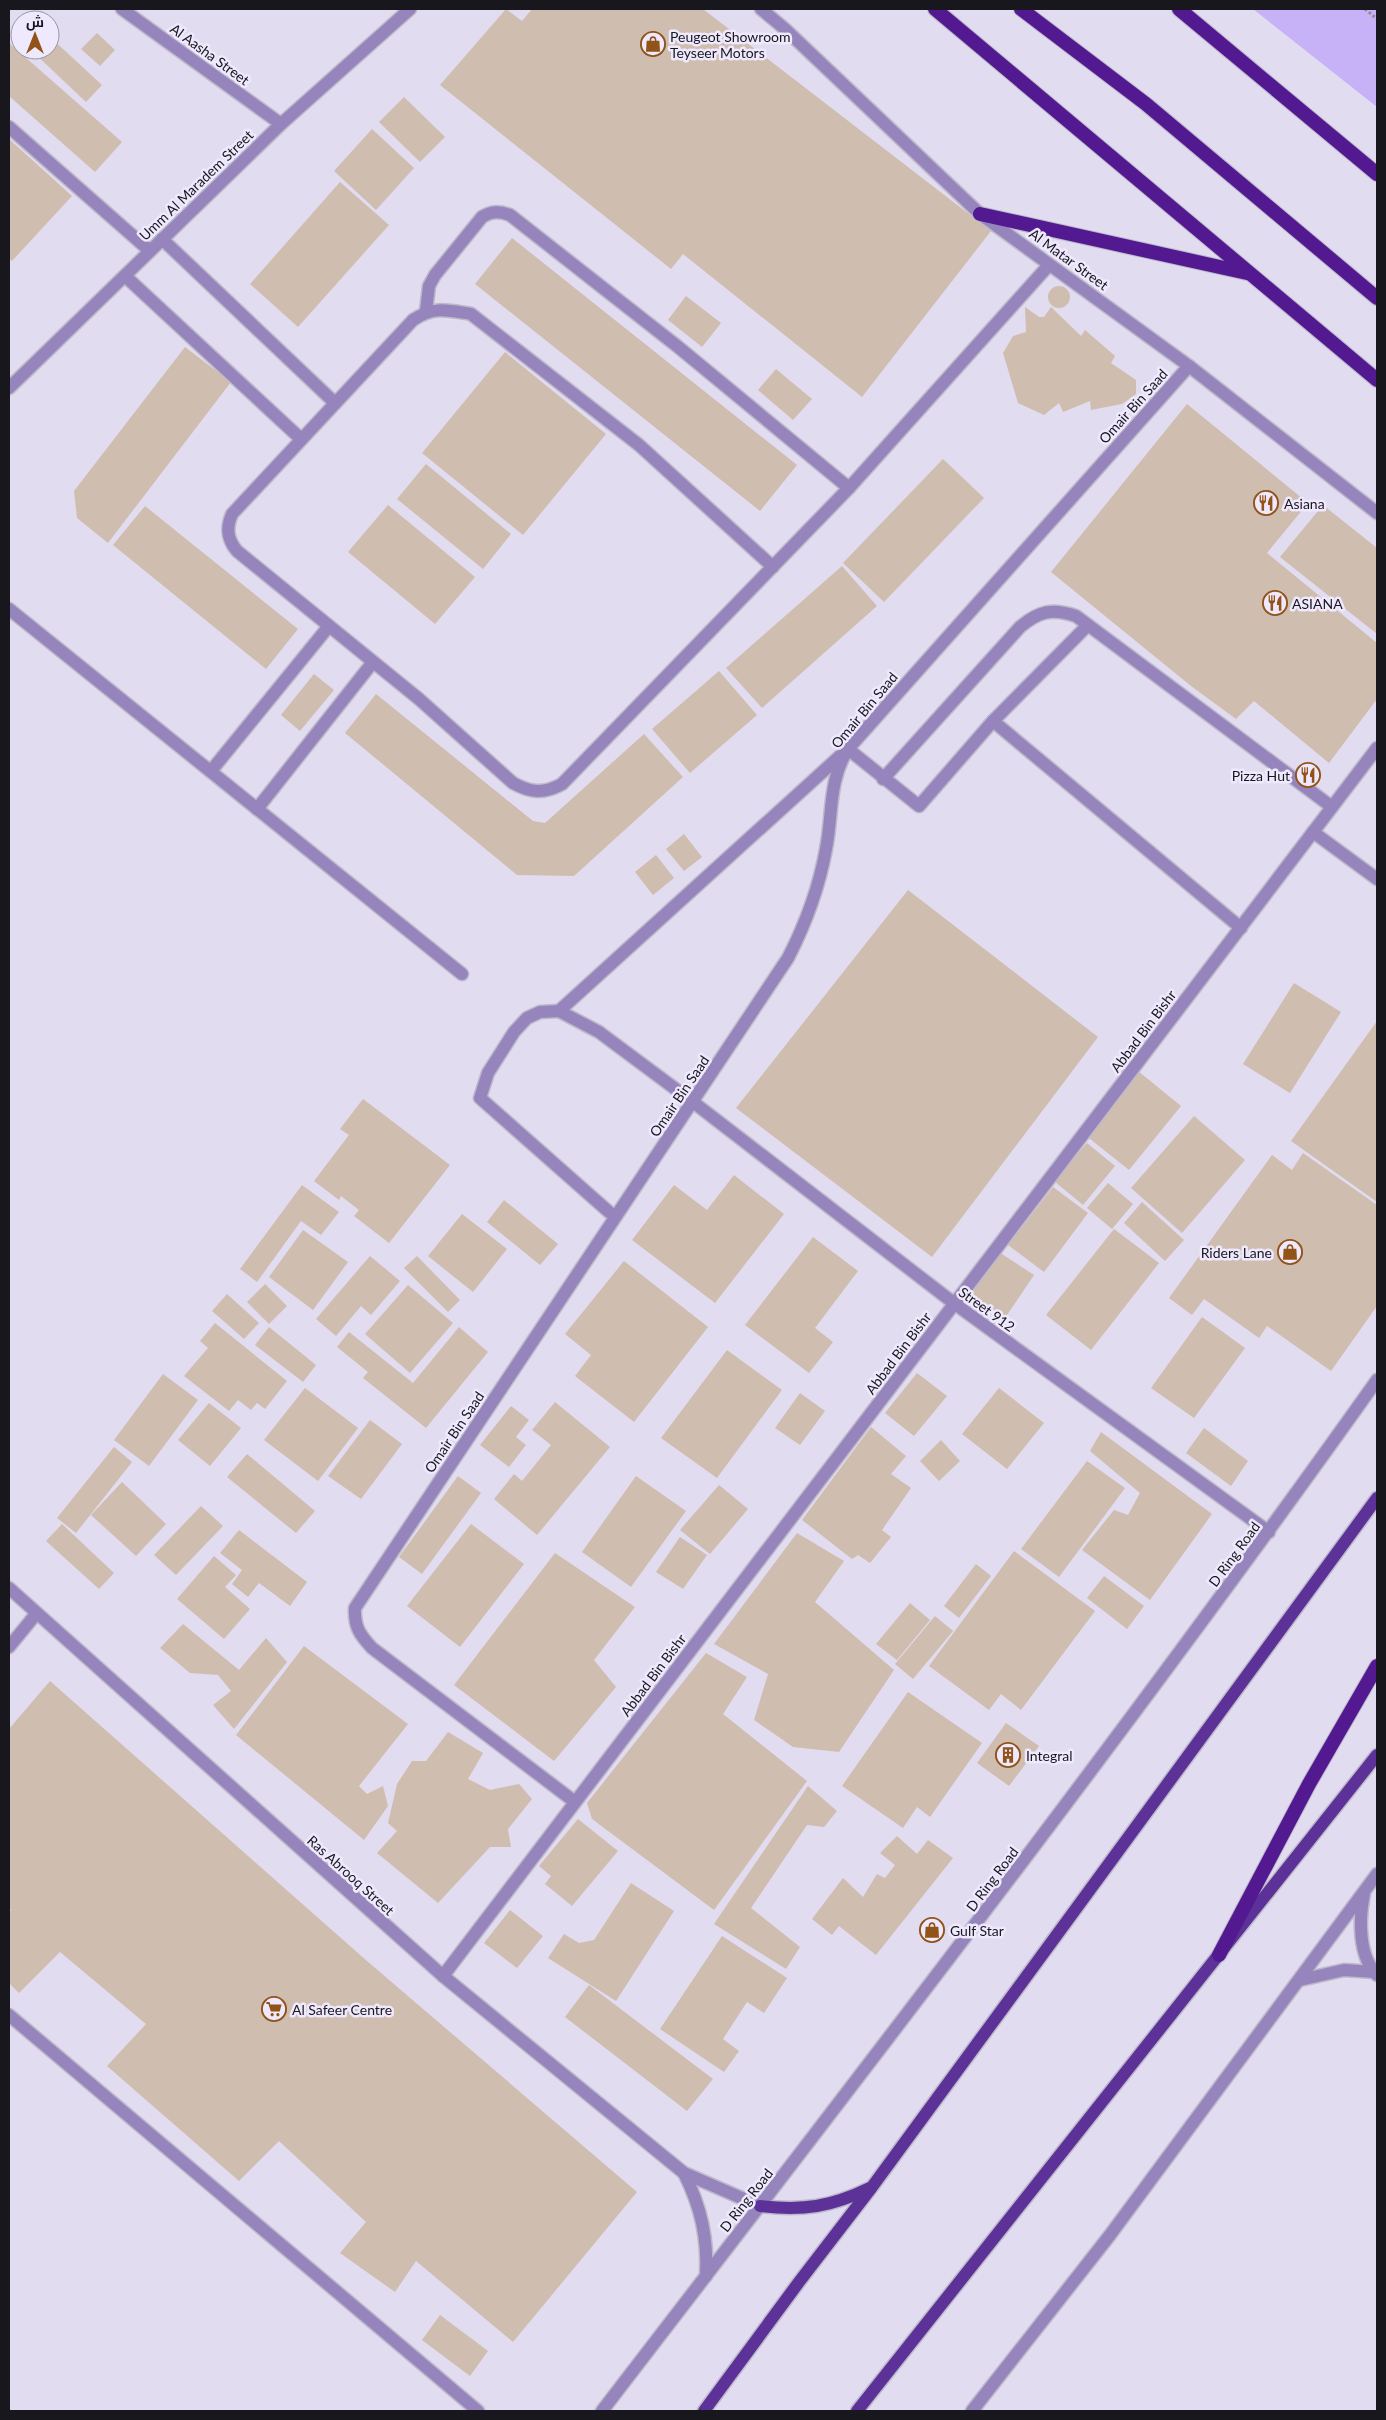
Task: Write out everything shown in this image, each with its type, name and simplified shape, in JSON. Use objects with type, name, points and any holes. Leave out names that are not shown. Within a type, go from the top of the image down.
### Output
[{"type":"highway","points":[[935,9],[1377,380]]},
{"type":"highway","points":[[1022,9],[1146,104],[1377,298]]},
{"type":"highway","points":[[1179,9],[1377,174]]},
{"type":"highway","points":[[980,214],[1250,273]]},
{"type":"highway","points":[[1219,1955],[1309,1784],[1377,1666]]},
{"type":"main road","points":[[704,2411],[872,2187],[1377,1498]]},
{"type":"main road","points":[[857,2411],[1377,1755]]},
{"type":"main road","points":[[760,2206],[789,2209],[818,2207],[846,2199],[872,2187]]},
{"type":"street","name":"Al Aasha Street","points":[[122,9],[281,124]]},
{"type":"street","name":"Umm Al Maradem Street","points":[[9,388],[281,124],[410,9]]},
{"type":"street","name":"Al Matar Street","points":[[761,9],[785,29],[980,214],[1189,366],[1377,513]]},
{"type":"street","points":[[9,127],[150,251]]},
{"type":"street","points":[[426,311],[429,286],[435,275],[482,218],[489,213],[500,212],[510,215],[677,346],[849,488]]},
{"type":"street","points":[[162,239],[335,403]]},
{"type":"street","points":[[774,567],[639,446],[471,314],[446,310],[426,311],[413,320],[232,514],[228,523],[227,533],[230,543],[237,551],[419,699],[513,783],[524,790],[538,792],[551,790],[562,784],[774,567],[849,488],[1049,265]]},
{"type":"street","points":[[125,276],[301,439]]},
{"type":"street","name":"Omair Bin Saad","points":[[575,1802],[372,1648],[358,1633],[354,1621],[355,1608],[788,958],[806,922],[818,886],[827,848],[833,782],[841,760],[848,749],[1189,366]]},
{"type":"street","points":[[9,609],[462,974]]},
{"type":"street","points":[[883,779],[1032,618],[1046,612],[1061,611],[1076,616],[1332,808]]},
{"type":"street","points":[[211,771],[329,626]]},
{"type":"street","points":[[609,1212],[480,1098],[488,1073],[514,1032],[527,1018],[540,1012],[559,1011],[848,749],[919,806],[993,721],[1088,626]]},
{"type":"street","points":[[257,810],[373,662]]},
{"type":"street","points":[[993,721],[1241,928]]},
{"type":"street","name":"Abbad Bin Bishr","points":[[443,1976],[1377,748]]},
{"type":"street","points":[[1313,832],[1377,879]]},
{"type":"street","name":"Street 912","points":[[559,1011],[599,1032],[693,1102],[954,1304],[1269,1532]]},
{"type":"street","name":"D Ring Road","points":[[602,2411],[1021,1866],[1269,1532],[1377,1380]]},
{"type":"street","name":"Ras Abrooq Street","points":[[9,1588],[443,1976],[684,2173],[760,2206]]},
{"type":"street","points":[[9,1647],[36,1614]]},
{"type":"street","points":[[972,2411],[1110,2234],[1377,1874]]},
{"type":"street","points":[[1364,1890],[1360,1911],[1361,1932],[1366,1953],[1376,1974]]},
{"type":"street","points":[[1300,1980],[1344,1970],[1376,1974]]},
{"type":"street","points":[[9,2015],[478,2411]]},
{"type":"street","name":"Ras Abrooq Street","points":[[684,2173],[696,2197],[704,2223],[707,2249],[706,2276]]},
{"type":"path","points":[[1365,9],[1377,19]]},
{"type":"shaded area","points":[[1253,9],[1377,9],[1377,107]]},
{"type":"building","points":[[506,9],[522,21],[532,9],[703,9],[991,231],[862,397],[683,254],[671,269],[440,85]]},
{"type":"building","points":[[97,33],[115,50],[100,66],[81,49]]},
{"type":"building","points":[[9,43],[10,60],[28,60],[122,142],[95,172],[9,96]]},
{"type":"building","points":[[60,46],[102,85],[86,102],[42,60],[60,60]]},
{"type":"building","points":[[404,97],[445,137],[420,162],[379,122]]},
{"type":"building","points":[[372,129],[414,168],[376,210],[334,171]]},
{"type":"building","points":[[9,139],[72,196],[12,261],[9,258]]},
{"type":"building","points":[[340,182],[389,225],[298,327],[250,284]]},
{"type":"building","points":[[512,238],[797,465],[760,511],[475,284]]},
{"type":"building","points":[[1055,286],[1063,286],[1070,293],[1070,301],[1063,308],[1055,308],[1048,301],[1048,293]]},
{"type":"building","points":[[686,296],[721,323],[702,347],[668,320]]},
{"type":"building","points":[[1025,307],[1039,317],[1044,317],[1051,307],[1081,336],[1085,330],[1115,356],[1111,363],[1136,380],[1136,394],[1122,404],[1091,410],[1090,401],[1063,412],[1059,403],[1044,415],[1018,403],[1003,353],[1013,336],[1026,332]]},
{"type":"building","points":[[185,347],[231,382],[108,543],[77,518],[74,491]]},
{"type":"building","points":[[505,352],[606,434],[523,535],[422,453]]},
{"type":"building","points":[[776,369],[812,399],[793,420],[758,390]]},
{"type":"building","points":[[1187,404],[1308,503],[1267,553],[1377,643],[1377,699],[1329,763],[1254,701],[1236,719],[1191,686],[1051,572]]},
{"type":"building","points":[[943,459],[984,498],[884,602],[843,563]]},
{"type":"building","points":[[426,464],[511,534],[483,569],[397,499]]},
{"type":"building","points":[[388,505],[475,577],[435,624],[348,552]]},
{"type":"building","points":[[1323,505],[1377,548],[1377,634],[1280,557]]},
{"type":"building","points":[[145,506],[298,629],[266,669],[113,545]]},
{"type":"building","points":[[842,566],[877,606],[762,708],[726,668]]},
{"type":"building","points":[[719,671],[757,715],[690,773],[652,729]]},
{"type":"building","points":[[314,674],[334,690],[300,731],[281,715]]},
{"type":"building","points":[[376,694],[533,821],[545,823],[644,734],[683,777],[574,876],[517,875],[345,733]]},
{"type":"building","points":[[684,834],[702,857],[684,871],[666,849]]},
{"type":"building","points":[[656,855],[674,878],[653,895],[635,872]]},
{"type":"building","points":[[908,890],[1098,1037],[932,1257],[736,1108]]},
{"type":"building","points":[[1294,983],[1341,1012],[1290,1093],[1243,1064]]},
{"type":"building","points":[[1377,1021],[1377,1202],[1291,1141]]},
{"type":"building","points":[[1138,1071],[1181,1106],[1129,1170],[1085,1135]]},
{"type":"building","points":[[363,1099],[450,1165],[389,1243],[354,1216],[359,1210],[341,1196],[339,1200],[314,1181],[349,1135],[340,1129]]},
{"type":"building","points":[[1194,1116],[1245,1160],[1182,1233],[1131,1188]]},
{"type":"building","points":[[1087,1143],[1115,1166],[1083,1205],[1054,1181]]},
{"type":"building","name":"Riders Lane","points":[[1303,1153],[1377,1205],[1377,1306],[1331,1371],[1267,1326],[1259,1338],[1204,1299],[1192,1315],[1169,1298],[1272,1155],[1292,1170]]},
{"type":"building","points":[[734,1175],[784,1214],[715,1303],[632,1240],[674,1185],[707,1210]]},
{"type":"building","points":[[1108,1183],[1133,1204],[1112,1229],[1087,1208]]},
{"type":"building","points":[[302,1185],[339,1212],[321,1235],[301,1221],[257,1282],[240,1269]]},
{"type":"building","points":[[1053,1187],[1088,1213],[1044,1272],[1008,1245]]},
{"type":"building","points":[[504,1200],[558,1244],[540,1265],[487,1222]]},
{"type":"building","points":[[1142,1202],[1184,1240],[1165,1261],[1124,1223]]},
{"type":"building","points":[[462,1214],[507,1249],[473,1292],[428,1256]]},
{"type":"building","points":[[1114,1229],[1159,1263],[1091,1350],[1046,1315]]},
{"type":"building","points":[[303,1230],[348,1262],[313,1310],[269,1277]]},
{"type":"building","points":[[813,1237],[858,1271],[815,1328],[833,1342],[809,1373],[745,1325]]},
{"type":"building","points":[[999,1252],[1034,1275],[1005,1318],[970,1294]]},
{"type":"building","points":[[370,1256],[400,1281],[371,1315],[361,1306],[336,1336],[316,1319]]},
{"type":"building","points":[[417,1256],[460,1300],[448,1312],[404,1268]]},
{"type":"building","points":[[624,1261],[708,1327],[634,1422],[575,1376],[591,1355],[565,1334]]},
{"type":"building","points":[[265,1284],[287,1306],[269,1324],[247,1302]]},
{"type":"building","points":[[408,1285],[453,1323],[410,1373],[365,1334]]},
{"type":"building","points":[[227,1294],[259,1323],[244,1339],[212,1311]]},
{"type":"building","points":[[1202,1317],[1245,1348],[1194,1418],[1151,1388]]},
{"type":"building","points":[[215,1323],[287,1381],[265,1409],[257,1403],[251,1410],[238,1400],[229,1411],[184,1376],[208,1348],[200,1341]]},
{"type":"building","points":[[269,1327],[316,1365],[303,1382],[255,1345]]},
{"type":"building","points":[[459,1327],[488,1352],[426,1428],[363,1378],[368,1372],[337,1347],[349,1332],[413,1383]]},
{"type":"building","points":[[727,1350],[782,1390],[717,1478],[661,1438]]},
{"type":"building","points":[[917,1373],[947,1396],[914,1436],[885,1413]]},
{"type":"building","points":[[163,1374],[198,1400],[149,1466],[114,1440]]},
{"type":"building","points":[[305,1388],[358,1428],[318,1481],[264,1440]]},
{"type":"building","points":[[999,1388],[1044,1423],[1007,1469],[962,1434]]},
{"type":"building","points":[[800,1393],[825,1411],[800,1445],[775,1428]]},
{"type":"building","points":[[555,1402],[610,1447],[537,1535],[494,1499],[514,1474],[522,1481],[551,1445],[532,1430]]},
{"type":"building","points":[[209,1403],[241,1428],[210,1466],[178,1440]]},
{"type":"building","points":[[511,1406],[529,1420],[516,1437],[526,1445],[509,1467],[480,1445]]},
{"type":"building","points":[[370,1420],[402,1444],[361,1499],[328,1476]]},
{"type":"building","points":[[871,1427],[906,1456],[891,1474],[911,1488],[882,1530],[891,1537],[870,1563],[858,1555],[852,1559],[802,1520]]},
{"type":"building","points":[[1204,1428],[1248,1461],[1231,1486],[1186,1453]]},
{"type":"building","points":[[1101,1432],[1212,1514],[1150,1600],[1082,1550],[1114,1510],[1128,1515],[1140,1493],[1090,1451]]},
{"type":"building","points":[[941,1440],[960,1461],[939,1481],[920,1461]]},
{"type":"building","points":[[114,1447],[132,1462],[76,1533],[57,1518]]},
{"type":"building","points":[[247,1454],[315,1511],[296,1533],[227,1477]]},
{"type":"building","points":[[1087,1461],[1125,1488],[1059,1577],[1021,1549]]},
{"type":"building","points":[[458,1476],[481,1493],[422,1574],[399,1557]]},
{"type":"building","points":[[636,1476],[686,1511],[631,1587],[582,1552]]},
{"type":"building","points":[[122,1482],[166,1524],[136,1556],[91,1515]]},
{"type":"building","points":[[719,1485],[748,1509],[710,1554],[680,1530]]},
{"type":"building","points":[[201,1506],[223,1526],[176,1575],[154,1555]]},
{"type":"building","points":[[62,1524],[114,1573],[99,1589],[46,1541]]},
{"type":"building","points":[[471,1524],[524,1564],[460,1647],[407,1606]]},
{"type":"building","points":[[239,1530],[307,1582],[290,1606],[259,1583],[248,1597],[232,1584],[242,1570],[220,1553]]},
{"type":"building","points":[[797,1533],[844,1561],[815,1602],[894,1670],[839,1752],[793,1747],[754,1720],[768,1674],[714,1644]]},
{"type":"building","points":[[680,1537],[707,1555],[683,1589],[656,1572]]},
{"type":"building","points":[[1014,1551],[1095,1611],[1021,1710],[1001,1694],[989,1710],[929,1666]]},
{"type":"building","points":[[555,1553],[635,1607],[594,1660],[616,1687],[554,1761],[454,1685]]},
{"type":"building","points":[[214,1556],[236,1575],[225,1587],[250,1609],[224,1639],[177,1599]]},
{"type":"building","points":[[976,1564],[991,1576],[959,1618],[944,1606]]},
{"type":"building","points":[[1104,1576],[1144,1606],[1127,1629],[1087,1598]]},
{"type":"building","points":[[910,1603],[930,1620],[897,1660],[876,1644]]},
{"type":"building","points":[[935,1616],[953,1631],[913,1679],[895,1664]]},
{"type":"building","points":[[183,1624],[239,1670],[266,1638],[287,1662],[234,1729],[213,1705],[231,1691],[218,1675],[190,1673],[160,1648]]},
{"type":"building","points":[[304,1646],[408,1724],[359,1786],[367,1794],[383,1786],[388,1806],[364,1840],[236,1735]]},
{"type":"building","points":[[706,1653],[747,1677],[723,1714],[807,1781],[714,1910],[592,1819],[587,1803]]},
{"type":"building","name":"Al Safeer Centre","points":[[50,1681],[367,1961],[637,2192],[513,2342],[416,2261],[395,2292],[340,2253],[366,2222],[279,2141],[239,2181],[107,2066],[146,2024],[60,1952],[19,1993],[9,1983],[9,1912],[11,1910],[9,1908],[9,1729]]},
{"type":"building","points":[[908,1692],[982,1743],[930,1817],[917,1807],[903,1828],[842,1786]]},
{"type":"building","name":"Integral","points":[[1006,1723],[1039,1746],[1009,1786],[977,1763]]},
{"type":"building","points":[[448,1732],[483,1753],[468,1779],[490,1790],[519,1784],[532,1799],[508,1829],[511,1847],[490,1847],[438,1903],[377,1853],[397,1831],[388,1823],[397,1784],[412,1761],[426,1761]]},
{"type":"building","points":[[808,1786],[837,1811],[824,1827],[807,1825],[751,1908],[800,1947],[786,1969],[714,1924]]},
{"type":"building","points":[[578,1819],[618,1851],[572,1906],[545,1884],[551,1876],[539,1866]]},
{"type":"building","points":[[897,1836],[917,1854],[928,1840],[953,1858],[876,1955],[839,1926],[832,1935],[812,1919],[843,1878],[863,1897],[877,1874],[885,1878],[895,1865],[880,1853]]},
{"type":"building","points":[[631,1883],[674,1911],[616,2001],[548,1958],[564,1934],[579,1943],[594,1940]]},
{"type":"building","points":[[510,1910],[543,1936],[517,1968],[484,1943]]},
{"type":"building","points":[[722,1936],[787,1978],[764,2013],[747,2002],[723,2039],[739,2051],[724,2072],[660,2029]]},
{"type":"building","points":[[589,1985],[713,2079],[687,2111],[565,2017]]},
{"type":"building","points":[[440,2315],[488,2351],[470,2376],[422,2340]]},
{"type":"place","name":"Peugeot Showroom Teyseer Motors","points":[[653,44]]},
{"type":"place","name":"Asiana","points":[[1266,503]]},
{"type":"place","name":"ASIANA","points":[[1275,603]]},
{"type":"place","name":"Pizza Hut","points":[[1308,775]]},
{"type":"place","name":"Riders Lane","points":[[1290,1252]]},
{"type":"place","name":"Integral","points":[[1008,1755]]},
{"type":"place","name":"Gulf Star","points":[[932,1930]]},
{"type":"place","name":"Al Safeer Centre","points":[[274,2009]]}]
